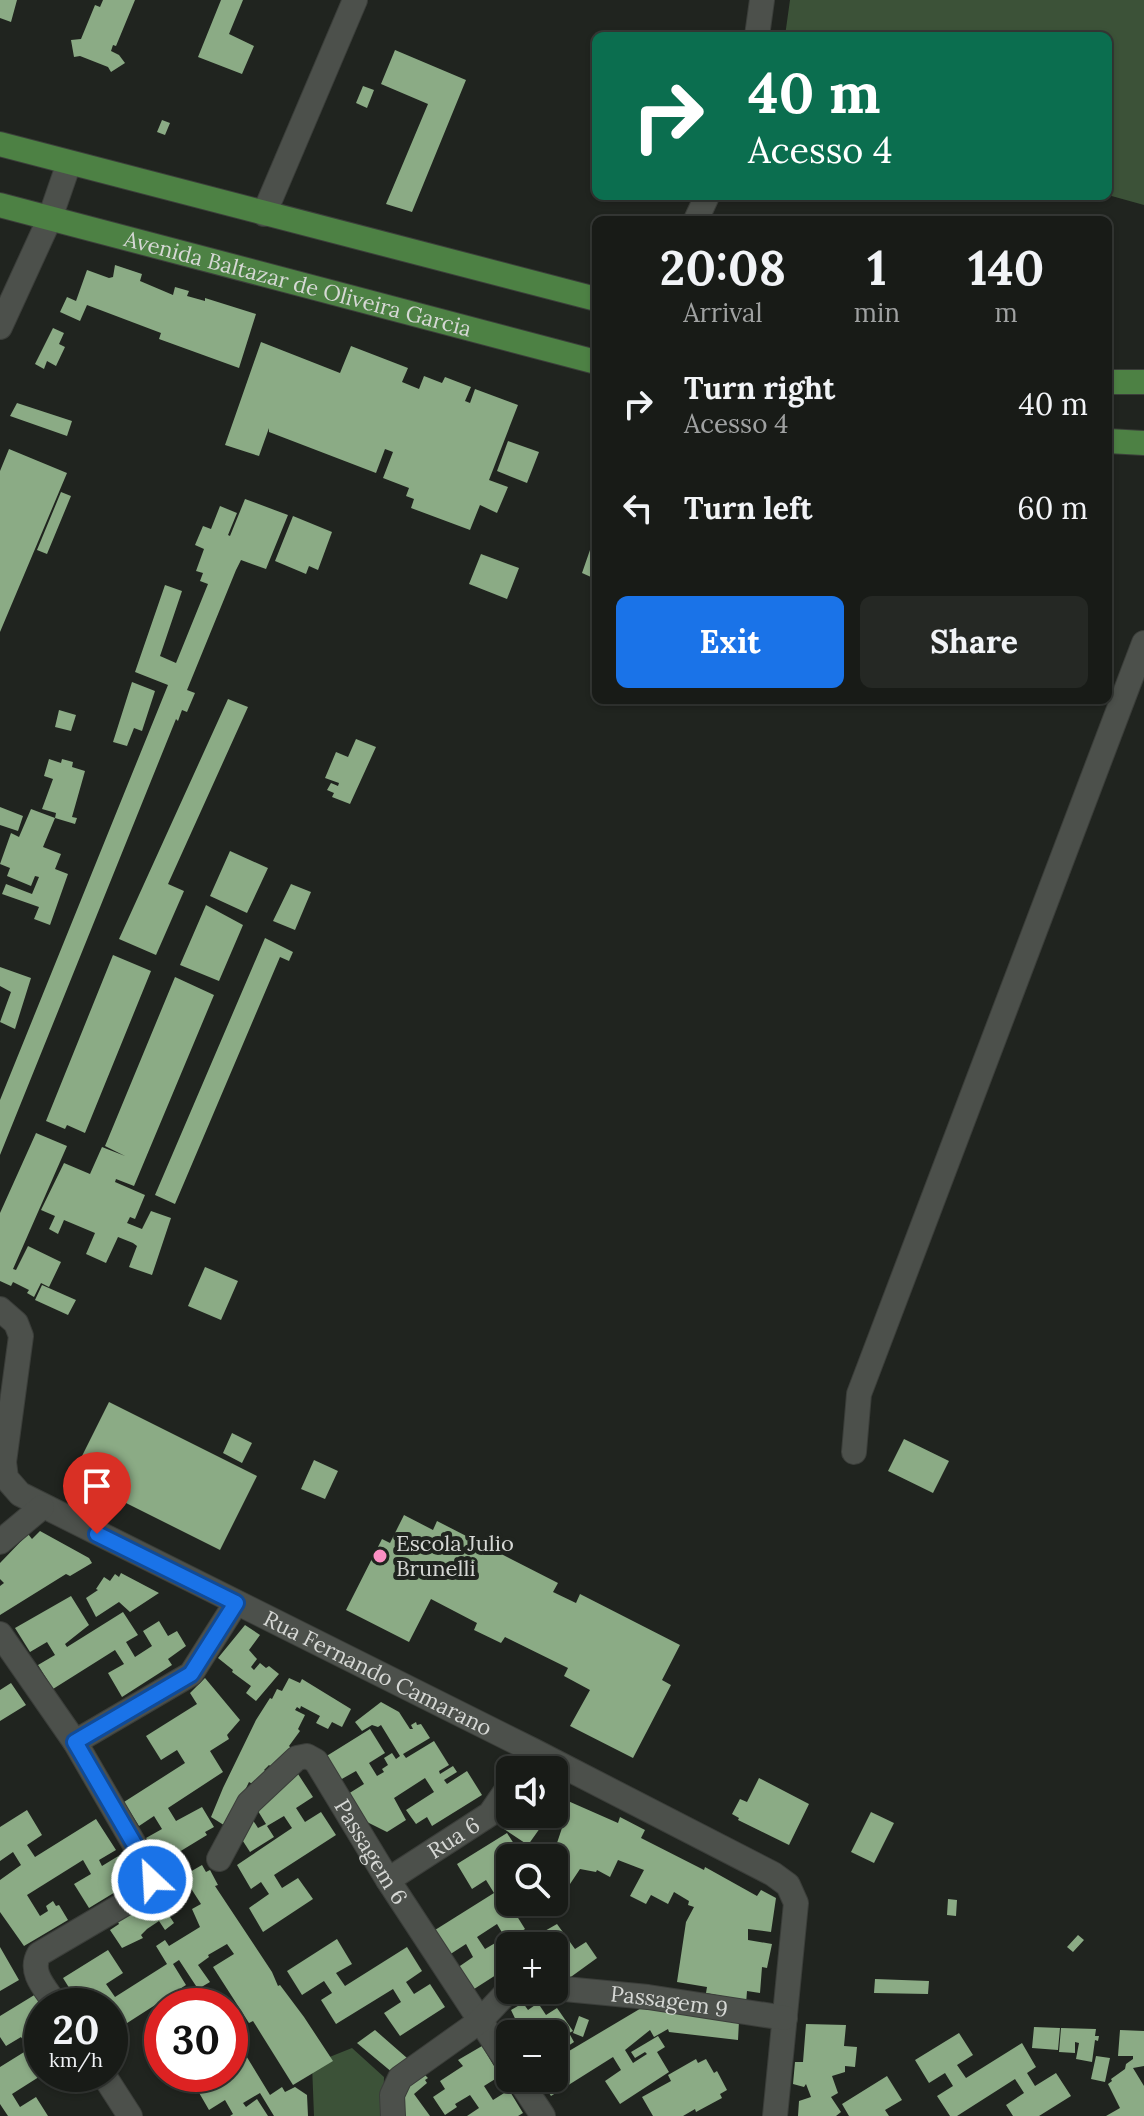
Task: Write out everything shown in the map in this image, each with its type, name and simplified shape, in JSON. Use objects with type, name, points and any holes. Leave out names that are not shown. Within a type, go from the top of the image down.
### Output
[{"type":"main road","points":[[0,144],[592,298]]},
{"type":"main road","name":"Avenida Baltazar de Oliveira Garcia","points":[[0,205],[592,361]]},
{"type":"main road","points":[[1112,382],[1144,382]]},
{"type":"main road","points":[[1112,441],[1144,443]]},
{"type":"street","points":[[264,214],[355,0]]},
{"type":"street","points":[[758,32],[762,0]]},
{"type":"street","points":[[0,327],[50,218],[69,163]]},
{"type":"street","points":[[854,1452],[859,1394],[1144,643]]},
{"type":"street","name":"Rua Fernando Camarano","points":[[0,1309],[16,1323],[21,1336],[4,1462],[6,1478],[20,1494],[236,1603],[520,1756]]},
{"type":"street","points":[[0,1542],[42,1507]]},
{"type":"street","points":[[75,1742],[191,1674],[236,1603]]},
{"type":"street","points":[[0,1634],[75,1742],[151,1873],[152,1880],[148,1890],[39,1954],[34,1963],[35,1973],[45,1988]]},
{"type":"street","name":"Passagem 6","points":[[219,1859],[249,1803],[297,1758],[307,1756],[316,1761],[388,1880],[496,2045]]},
{"type":"street","name":"Rua Fernando Camarano","points":[[568,1779],[759,1867],[788,1885],[796,1903],[775,2116]]},
{"type":"street","name":"Rua 6","points":[[388,1880],[490,1814],[496,1805]]},
{"type":"street","name":"Passagem 9","points":[[568,1989],[648,1997],[785,2018]]},
{"type":"street","points":[[393,2116],[392,2095],[400,2078],[480,2021],[496,2004]]},
{"type":"street","points":[[113,2092],[125,2114]]},
{"type":"street","points":[[527,2092],[543,2116]]},
{"type":"green space","points":[[790,0],[1144,0],[1144,205],[1112,196],[1112,32],[786,32]]},
{"type":"green space","points":[[352,2048],[384,2077],[383,2116],[314,2116],[312,2064]]},
{"type":"building","points":[[0,0],[17,0],[11,22],[0,18]]},
{"type":"building","points":[[103,0],[135,0],[111,51],[125,63],[111,72],[108,67],[80,56],[74,57],[71,40],[81,39],[95,5],[100,7]]},
{"type":"building","points":[[221,0],[243,0],[229,34],[254,46],[242,74],[198,57]]},
{"type":"building","points":[[395,50],[466,80],[412,212],[386,204],[428,104],[381,84]]},
{"type":"building","points":[[363,86],[374,90],[367,108],[356,103]]},
{"type":"building","points":[[162,120],[170,123],[165,135],[157,132]]},
{"type":"building","points":[[115,265],[142,274],[140,281],[173,295],[175,287],[189,291],[187,296],[205,301],[205,298],[256,314],[239,368],[159,339],[161,333],[87,305],[80,321],[60,312],[67,297],[76,301],[87,270],[109,278],[113,277]]},
{"type":"building","points":[[53,328],[64,333],[59,344],[65,347],[56,366],[47,361],[44,369],[35,364]]},
{"type":"building","points":[[261,342],[340,373],[351,346],[408,368],[402,382],[419,389],[424,376],[442,383],[445,377],[471,387],[465,401],[470,403],[475,389],[518,405],[489,480],[508,487],[497,513],[480,505],[470,530],[411,508],[414,499],[406,496],[409,488],[383,478],[393,452],[385,449],[376,473],[269,432],[269,428],[259,456],[225,445]]},
{"type":"building","points":[[17,403],[72,421],[67,436],[10,416]]},
{"type":"building","points":[[508,441],[539,452],[527,483],[497,471]]},
{"type":"building","points":[[9,449],[67,473],[0,632],[0,471]]},
{"type":"building","points":[[61,492],[71,496],[47,554],[37,550]]},
{"type":"building","points":[[245,499],[288,515],[266,569],[241,560],[236,570],[187,690],[195,693],[187,712],[182,710],[178,721],[176,719],[0,1155],[0,1100],[168,685],[135,672],[165,585],[182,591],[160,656],[176,663],[208,584],[200,581],[203,573],[196,571],[204,549],[195,545],[203,526],[211,529],[220,506],[237,513],[230,536]]},
{"type":"building","points":[[293,516],[332,532],[318,570],[309,566],[306,574],[275,561]]},
{"type":"building","points":[[590,550],[592,551],[591,577],[582,573]]},
{"type":"building","points":[[481,554],[519,568],[507,599],[469,584]]},
{"type":"building","points":[[132,682],[155,691],[142,731],[134,728],[127,746],[113,742]]},
{"type":"building","points":[[228,699],[248,707],[168,884],[184,891],[156,955],[119,939]]},
{"type":"building","points":[[59,710],[76,715],[71,731],[55,727]]},
{"type":"building","points":[[356,739],[376,747],[350,804],[332,797],[334,793],[327,790],[331,783],[338,786],[339,783],[325,778],[336,752],[348,757]]},
{"type":"building","points":[[49,759],[61,763],[62,759],[73,762],[72,767],[85,771],[72,817],[77,818],[75,824],[55,818],[56,813],[42,809],[53,779],[44,776]]},
{"type":"building","points":[[0,807],[23,816],[18,831],[0,825]]},
{"type":"building","points":[[31,809],[55,818],[43,847],[61,854],[55,869],[68,874],[50,925],[34,919],[39,907],[2,894],[6,884],[32,894],[39,877],[35,876],[31,886],[7,876],[10,868],[0,864],[11,833],[19,837]]},
{"type":"building","points":[[230,851],[268,868],[247,913],[210,896]]},
{"type":"building","points":[[291,884],[311,892],[295,930],[273,921]]},
{"type":"building","points":[[206,905],[243,925],[219,981],[180,965]]},
{"type":"building","points":[[265,938],[293,952],[289,961],[280,957],[175,1204],[155,1195]]},
{"type":"building","points":[[113,955],[151,971],[85,1133],[67,1125],[65,1129],[46,1121]]},
{"type":"building","points":[[0,967],[31,978],[15,1029],[0,1022],[11,992],[0,986]]},
{"type":"building","points":[[175,977],[214,995],[134,1186],[116,1179],[115,1182],[145,1195],[135,1219],[130,1217],[127,1223],[142,1229],[151,1211],[171,1218],[152,1275],[129,1267],[137,1246],[133,1243],[118,1237],[106,1263],[86,1254],[95,1233],[64,1220],[58,1234],[49,1229],[55,1216],[41,1210],[64,1163],[90,1174],[102,1147],[125,1156],[105,1146]]},
{"type":"building","points":[[36,1133],[67,1146],[13,1269],[16,1270],[28,1246],[61,1262],[49,1287],[41,1283],[34,1297],[27,1293],[29,1290],[13,1282],[11,1286],[0,1281],[0,1213]]},
{"type":"building","points":[[205,1267],[238,1281],[221,1320],[188,1306]]},
{"type":"building","points":[[42,1285],[76,1300],[68,1315],[35,1300]]},
{"type":"building","points":[[109,1402],[257,1476],[220,1550],[72,1476]]},
{"type":"building","points":[[232,1433],[252,1443],[242,1463],[223,1453]]},
{"type":"building","points":[[904,1439],[949,1461],[933,1493],[888,1471]]},
{"type":"building","points":[[314,1460],[338,1471],[325,1499],[301,1489]]},
{"type":"building","points":[[404,1515],[433,1530],[437,1521],[558,1583],[553,1592],[576,1603],[580,1594],[680,1645],[662,1680],[671,1685],[633,1758],[570,1726],[590,1690],[564,1676],[568,1668],[505,1637],[501,1643],[474,1630],[477,1623],[431,1599],[409,1642],[346,1610],[382,1539],[390,1543]]},
{"type":"building","points":[[40,1531],[89,1558],[92,1563],[70,1576],[66,1574],[0,1615],[0,1586],[4,1583],[0,1579],[0,1563],[28,1534],[32,1539]]},
{"type":"building","points":[[121,1573],[159,1593],[130,1612],[119,1602],[96,1617],[86,1598],[98,1590],[104,1577],[110,1581],[115,1574],[119,1577]]},
{"type":"building","points":[[71,1596],[89,1625],[65,1644],[67,1647],[123,1612],[138,1635],[126,1642],[135,1657],[152,1646],[143,1631],[159,1621],[168,1636],[177,1631],[186,1646],[168,1659],[172,1665],[122,1697],[108,1673],[124,1664],[115,1650],[53,1689],[38,1665],[55,1655],[47,1642],[30,1652],[15,1628]]},
{"type":"building","points":[[245,1625],[260,1635],[249,1650],[257,1659],[251,1667],[254,1670],[260,1663],[279,1674],[256,1701],[246,1693],[251,1686],[218,1658]]},
{"type":"building","points":[[205,1678],[240,1720],[227,1735],[229,1739],[210,1751],[223,1772],[168,1808],[176,1821],[202,1807],[214,1827],[205,1832],[207,1835],[161,1863],[146,1838],[162,1829],[154,1816],[139,1826],[124,1802],[185,1763],[177,1750],[161,1760],[146,1736],[197,1704],[190,1693]]},
{"type":"building","points":[[289,1678],[300,1683],[302,1679],[351,1709],[342,1727],[332,1722],[328,1729],[316,1723],[320,1716],[297,1707],[295,1710],[305,1715],[298,1729],[300,1731],[289,1746],[294,1751],[274,1769],[269,1765],[264,1770],[269,1774],[258,1787],[249,1782],[227,1827],[211,1817],[223,1788],[256,1720],[277,1689],[282,1691]]},
{"type":"building","points":[[11,1683],[26,1705],[0,1721],[0,1690]]},
{"type":"building","points":[[381,1702],[399,1712],[410,1729],[416,1722],[417,1725],[421,1724],[430,1738],[403,1754],[406,1758],[434,1741],[449,1765],[439,1771],[440,1774],[453,1766],[457,1772],[444,1780],[447,1784],[467,1771],[482,1795],[432,1826],[427,1817],[416,1824],[406,1810],[434,1792],[425,1778],[394,1798],[406,1820],[387,1832],[365,1821],[348,1794],[364,1784],[356,1771],[340,1780],[325,1757],[370,1729],[385,1753],[369,1763],[377,1776],[384,1772],[382,1769],[388,1765],[384,1758],[392,1753],[396,1759],[400,1756],[381,1725],[372,1725],[362,1731],[355,1722]]},
{"type":"building","points":[[298,1774],[313,1797],[296,1808],[305,1822],[321,1812],[336,1835],[274,1875],[282,1888],[298,1878],[313,1899],[263,1932],[249,1908],[269,1894],[261,1882],[251,1889],[237,1865],[292,1828],[284,1816],[267,1826],[274,1837],[250,1852],[241,1838],[247,1811],[258,1828],[266,1824],[253,1803]]},
{"type":"building","points":[[759,1778],[809,1804],[789,1845],[738,1820],[732,1814],[740,1799],[747,1802]]},
{"type":"building","points":[[568,1801],[618,1823],[620,1817],[645,1830],[641,1838],[704,1870],[705,1867],[757,1896],[761,1890],[776,1898],[771,1932],[748,1929],[748,1940],[772,1944],[767,1968],[762,1967],[760,1993],[747,1991],[746,2004],[721,2000],[722,1996],[706,1993],[707,1987],[677,1982],[686,1922],[694,1907],[688,1905],[689,1901],[674,1892],[668,1904],[651,1895],[646,1904],[630,1896],[644,1870],[618,1860],[610,1877],[597,1870],[580,1869],[570,1884],[568,1844],[557,1844],[562,1828],[568,1828]]},
{"type":"building","points":[[27,1810],[42,1835],[27,1845],[35,1857],[96,1819],[116,1850],[99,1860],[102,1866],[120,1855],[135,1880],[89,1908],[74,1884],[91,1874],[83,1860],[27,1895],[40,1916],[48,1911],[46,1906],[53,1901],[68,1920],[24,1946],[0,1912],[0,1880],[21,1865],[13,1852],[0,1861],[0,1827]]},
{"type":"building","points":[[871,1812],[894,1823],[874,1863],[851,1852]]},
{"type":"building","points":[[505,1828],[540,1828],[529,1844]]},
{"type":"building","points":[[507,1833],[514,1844],[496,1844],[496,1916],[517,1916],[525,1929],[520,1932],[502,1932],[497,1924],[477,1937],[485,1949],[496,1943],[496,1975],[471,1991],[457,1968],[473,1957],[466,1944],[449,1955],[435,1930],[494,1893],[486,1880],[472,1889],[457,1864]]},
{"type":"building","points":[[202,1865],[206,1872],[210,1870],[218,1885],[215,1886],[278,1986],[304,2017],[333,2061],[293,2085],[253,2021],[248,2021],[248,1988],[226,1988],[213,1967],[234,1954],[227,1944],[198,1965],[210,1982],[200,1988],[179,1960],[173,1964],[186,1985],[181,1988],[144,1988],[144,2012],[128,2022],[128,1989],[167,1964],[156,1946],[165,1940],[169,1946],[200,1927],[192,1909],[201,1904],[183,1876]]},
{"type":"building","points":[[155,1894],[174,1923],[165,1930],[159,1921],[141,1935],[143,1938],[122,1948],[110,1930],[119,1924],[116,1918]]},
{"type":"building","points":[[948,1899],[957,1900],[956,1916],[947,1915]]},
{"type":"building","points":[[557,1924],[563,1932],[543,1932]]},
{"type":"building","points":[[1078,1935],[1084,1940],[1073,1952],[1067,1947]]},
{"type":"building","points":[[337,1939],[352,1964],[336,1973],[345,1986],[407,1947],[422,1971],[406,1982],[414,1994],[430,1984],[445,2007],[400,2036],[384,2013],[401,2002],[393,1989],[336,2024],[321,2000],[332,1993],[324,1981],[302,1995],[287,1971]]},
{"type":"building","points":[[568,1939],[575,1949],[586,1942],[597,1958],[568,1979]]},
{"type":"building","points":[[0,1947],[19,1980],[0,1991]]},
{"type":"building","points":[[108,1950],[123,1973],[106,1984],[109,1988],[69,1988],[63,1978]]},
{"type":"building","points":[[875,1979],[929,1981],[928,1994],[874,1993]]},
{"type":"building","points":[[24,2001],[24,2042],[21,2037],[6,2046],[0,2037],[0,2016]]},
{"type":"building","points":[[521,2004],[528,2010],[539,2004],[546,2015],[557,2008],[565,2020],[516,2020],[511,2010]]},
{"type":"building","points":[[643,2007],[739,2021],[738,2040],[669,2032],[668,2029],[654,2037],[650,2030],[625,2050],[633,2063],[647,2054],[645,2052],[635,2058],[631,2052],[658,2036],[665,2047],[657,2052],[669,2072],[620,2104],[605,2081],[621,2070],[613,2057],[568,2085],[568,2052]]},
{"type":"building","points":[[579,2016],[589,2020],[583,2037],[573,2033]]},
{"type":"building","points":[[568,2024],[573,2031],[569,2033],[574,2042],[568,2046]]},
{"type":"building","points":[[806,2024],[846,2025],[844,2046],[857,2047],[855,2067],[845,2066],[845,2072],[832,2076],[838,2093],[831,2097],[841,2112],[836,2116],[798,2116],[799,2101],[811,2097],[806,2084],[804,2087],[793,2084],[795,2062],[803,2062]]},
{"type":"building","points":[[1034,2027],[1060,2028],[1058,2050],[1032,2048]]},
{"type":"building","points":[[1061,2028],[1096,2029],[1095,2036],[1099,2036],[1098,2041],[1095,2040],[1092,2062],[1076,2059],[1079,2043],[1075,2042],[1075,2053],[1059,2052]]},
{"type":"building","points":[[375,2030],[415,2065],[399,2078],[357,2043]]},
{"type":"building","points":[[1120,2030],[1144,2031],[1144,2066],[1133,2068],[1144,2086],[1144,2116],[1106,2116],[1120,2108],[1108,2084],[1133,2059],[1133,2056],[1118,2056]]},
{"type":"building","points":[[959,2033],[973,2055],[957,2065],[966,2078],[1022,2043],[1036,2067],[1027,2073],[1035,2086],[1056,2073],[1071,2096],[1039,2116],[1013,2116],[1006,2105],[1024,2093],[1015,2079],[957,2116],[950,2116],[937,2096],[953,2086],[945,2073],[929,2083],[915,2060]]},
{"type":"building","points":[[482,2046],[496,2069],[496,2078],[484,2086],[493,2100],[510,2092],[523,2113],[518,2116],[467,2116],[479,2108],[470,2095],[445,2115],[433,2097],[445,2089],[440,2081],[463,2066],[458,2060]]},
{"type":"building","points":[[24,2052],[24,2086],[12,2094],[20,2107],[36,2097],[48,2116],[8,2116],[0,2104],[0,2067]]},
{"type":"building","points":[[1096,2056],[1110,2058],[1105,2082],[1091,2079]]},
{"type":"building","points":[[248,2059],[270,2095],[282,2087],[285,2092],[295,2087],[307,2095],[308,2116],[274,2116],[260,2093],[243,2103],[246,2107],[257,2099],[268,2116],[230,2116],[233,2114],[225,2100],[209,2110],[199,2092],[248,2092]]},
{"type":"building","points":[[696,2059],[698,2063],[706,2059],[714,2073],[717,2071],[727,2090],[720,2094],[722,2098],[683,2116],[653,2116],[642,2097],[671,2081],[668,2075]]},
{"type":"building","points":[[421,2071],[428,2078],[425,2080],[427,2083],[414,2094],[430,2116],[397,2116],[398,2089]]},
{"type":"building","points":[[887,2076],[902,2100],[885,2110],[889,2116],[849,2116],[842,2104]]},
{"type":"place","name":"Escola Julio Brunelli","points":[[380,1556]]},
{"type":"route","points":[[97,1534],[236,1603],[191,1674],[75,1742],[151,1873],[152,1880]]}]
